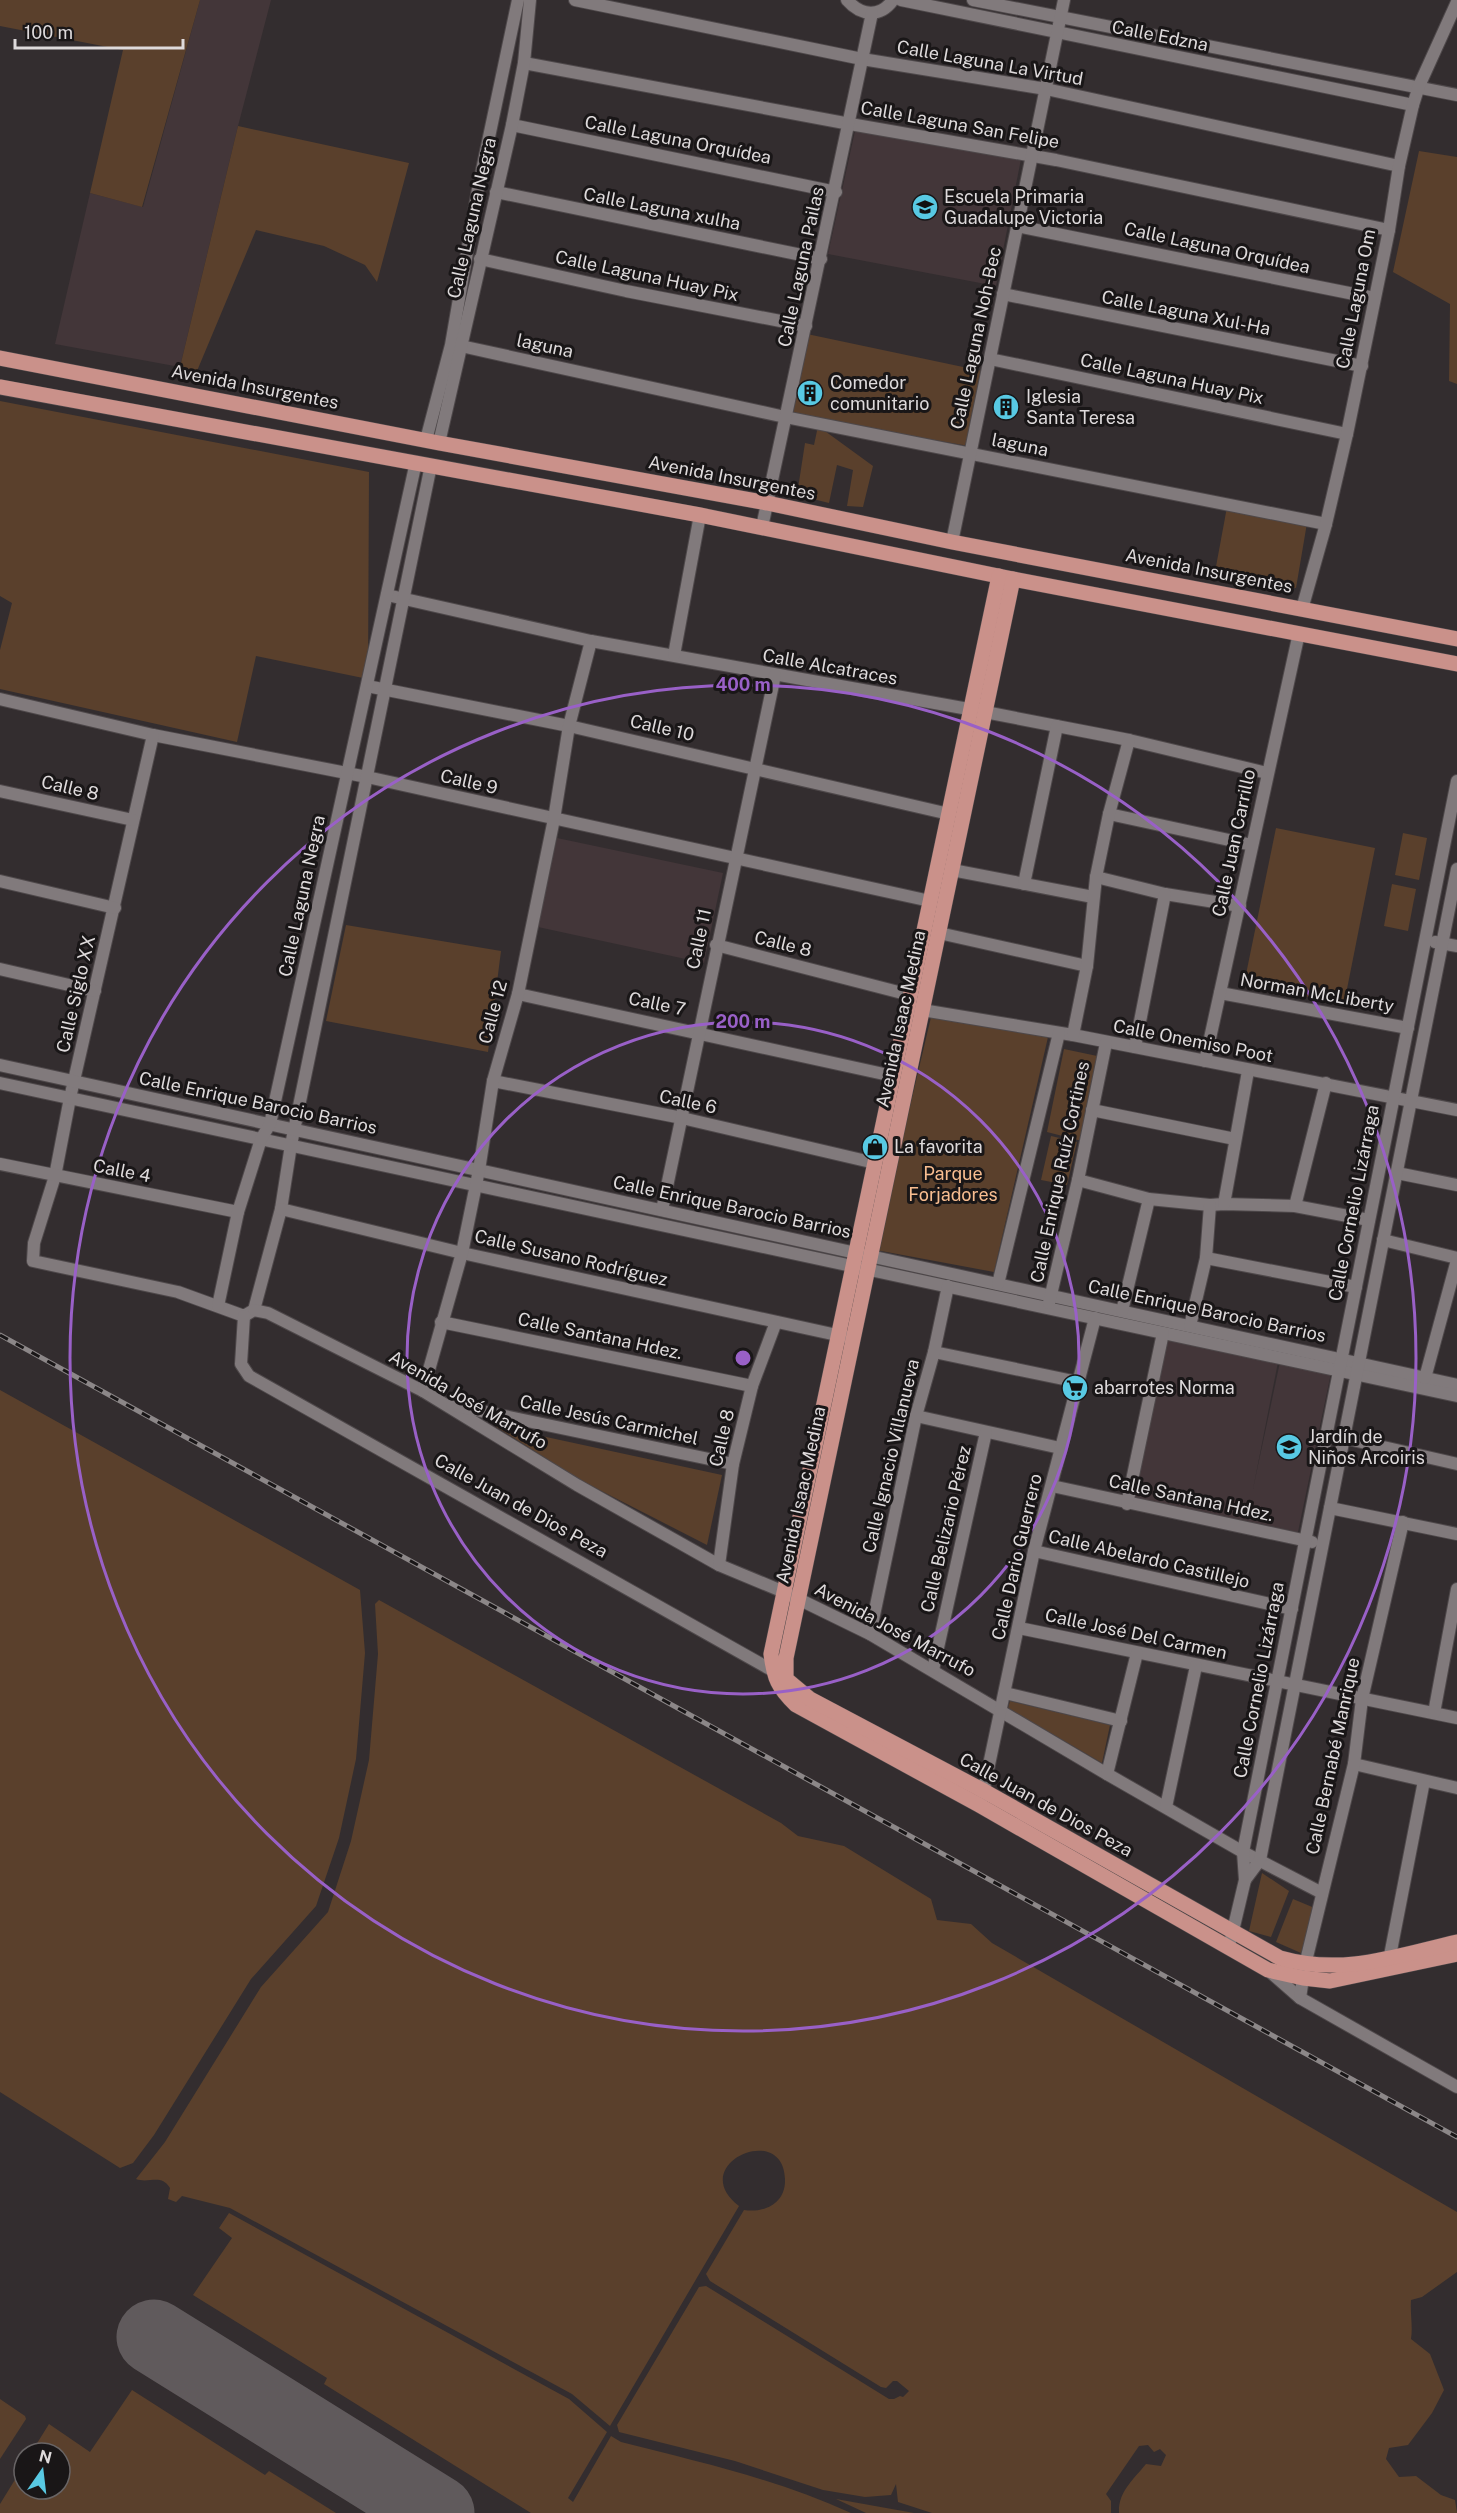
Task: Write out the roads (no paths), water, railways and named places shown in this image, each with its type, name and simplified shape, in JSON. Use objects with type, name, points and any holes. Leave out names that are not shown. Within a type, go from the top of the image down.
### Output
[{"type":"main road","name":"Avenida Insurgentes","points":[[0,357],[432,442],[767,503],[952,542],[1457,639]]},
{"type":"main road","points":[[0,387],[700,515],[1006,578],[1457,664]]},
{"type":"main road","points":[[153,414],[158,388]]},
{"type":"main road","points":[[306,442],[311,418]]},
{"type":"main road","points":[[1133,602],[1137,577]]},
{"type":"main road","name":"Avenida Isaac Medina","points":[[862,1261],[875,1163],[893,1076],[913,1004],[939,933],[952,870],[978,711],[1006,578]]},
{"type":"main road","name":"Avenida Isaac Medina","points":[[780,1675],[786,1658],[798,1599],[829,1418],[913,1004],[930,901],[949,814],[978,711]]},
{"type":"main road","name":"Avenida Isaac Medina","points":[[780,1675],[771,1654],[784,1592],[829,1418]]},
{"type":"main road","name":"Calle Juan de Dios Peza","points":[[780,1675],[781,1691],[796,1705],[982,1798],[1304,1972]]},
{"type":"main road","name":"Calle Juan de Dios Peza","points":[[982,1798],[1268,1970],[1304,1972]]},
{"type":"main road","points":[[1388,1964],[1457,1942]]},
{"type":"main road","points":[[1304,1972],[1388,1964],[1457,1954]]},
{"type":"street","name":"Calle Laguna Negra","points":[[432,442],[478,189],[518,0]]},
{"type":"street","name":"Calle Laguna Negra","points":[[432,442],[461,346],[512,125],[524,63],[530,0]]},
{"type":"street","name":"Calle Laguna La Virtud","points":[[575,0],[862,59],[1046,89],[1399,166]]},
{"type":"street","points":[[847,0],[854,8],[872,13],[881,11],[893,0]]},
{"type":"street","name":"Calle Edzna","points":[[901,0],[1057,34],[1413,105]]},
{"type":"street","name":"Calle Edzna","points":[[973,0],[1457,95]]},
{"type":"street","name":"Calle Laguna Noh-Bec","points":[[952,542],[1064,0]]},
{"type":"street","name":"Calle Laguna Om","points":[[1302,609],[1326,524],[1362,366],[1389,230],[1399,166],[1413,105],[1418,88],[1457,2]]},
{"type":"street","name":"Calle Laguna Pailas","points":[[762,527],[836,192],[872,13]]},
{"type":"street","points":[[1122,47],[1125,29]]},
{"type":"street","name":"Calle Laguna San Felipe","points":[[524,63],[1157,180],[1389,230]]},
{"type":"street","name":"Calle Laguna Orquídea","points":[[512,125],[836,192]]},
{"type":"street","name":"Calle Laguna xulha","points":[[496,192],[821,259]]},
{"type":"street","name":"Calle Laguna Orquídea","points":[[1017,226],[1374,298]]},
{"type":"street","name":"Calle Laguna Huay Pix","points":[[480,259],[626,291],[806,326]]},
{"type":"street","name":"Calle Laguna Xul-Ha","points":[[1003,294],[1362,366]]},
{"type":"street","name":"laguna","points":[[461,346],[785,417],[1326,524]]},
{"type":"street","name":"Calle Laguna Huay Pix","points":[[990,359],[1347,434]]},
{"type":"street","name":"Calle Laguna Negra","points":[[218,1306],[238,1212],[261,1139],[270,1124],[387,595],[423,464]]},
{"type":"street","points":[[218,1306],[249,1313],[281,1209],[294,1130],[404,598],[423,464]]},
{"type":"street","points":[[674,655],[700,515]]},
{"type":"street","name":"Calle Alcatraces","points":[[387,595],[591,641],[1129,740],[1267,773]]},
{"type":"street","name":"Calle Juan Carrillo","points":[[1205,1061],[1299,633]]},
{"type":"street","name":"Calle 12","points":[[423,1391],[462,1253],[479,1170],[493,1081],[518,993],[554,819],[569,726],[591,641]]},
{"type":"street","name":"Calle 11","points":[[662,1210],[716,945],[775,675]]},
{"type":"street","name":"Calle 10","points":[[367,686],[569,726],[949,814]]},
{"type":"street","name":"Calle 9","points":[[0,699],[153,735],[367,777],[930,901]]},
{"type":"street","points":[[1024,884],[1057,726]]},
{"type":"street","name":"Calle Siglo XX","points":[[153,735],[70,1098],[55,1176],[34,1243],[33,1261],[178,1292],[218,1306]]},
{"type":"street","points":[[1073,1035],[1087,966],[1096,878],[1109,814],[1129,740]]},
{"type":"street","name":"Calle Cornelio Lizárraga","points":[[1229,1948],[1245,1880],[1243,1852],[1425,940],[1454,812],[1457,781]]},
{"type":"street","name":"Calle 8","points":[[0,790],[133,820]]},
{"type":"street","points":[[1109,814],[1252,845]]},
{"type":"street","name":"Calle Cornelio Lizárraga","points":[[1245,1880],[1260,1860],[1457,869]]},
{"type":"street","points":[[952,870],[1093,897]]},
{"type":"street","points":[[1096,878],[1165,894],[1240,906]]},
{"type":"street","points":[[0,881],[115,908]]},
{"type":"street","points":[[1135,1047],[1165,894]]},
{"type":"street","points":[[315,921],[336,926]]},
{"type":"street","points":[[939,933],[1087,966]]},
{"type":"street","points":[[1425,940],[1457,946]]},
{"type":"street","name":"Calle 8","points":[[716,945],[913,1004]]},
{"type":"street","points":[[0,969],[95,991]]},
{"type":"street","name":"Calle 7","points":[[518,993],[893,1076]]},
{"type":"street","name":"Norman McLiberty","points":[[1220,993],[1408,1028]]},
{"type":"street","name":"Calle Onemiso Poot","points":[[913,1004],[1457,1110]]},
{"type":"street","points":[[998,1284],[1059,1033]]},
{"type":"street","name":"Calle Enrique Ruíz Cortines","points":[[1050,1302],[1106,1043]]},
{"type":"street","name":"Calle Enrique Barocio Barrios","points":[[0,1065],[662,1210],[862,1261],[948,1286],[1122,1311],[1190,1326],[1457,1396]]},
{"type":"street","points":[[1224,1203],[1248,1071]]},
{"type":"street","name":"Calle 6","points":[[493,1081],[682,1118],[875,1163]]},
{"type":"street","name":"Calle Enrique Barocio Barrios","points":[[0,1083],[476,1185],[862,1261],[998,1284],[1095,1318],[1163,1333],[1340,1365]]},
{"type":"street","points":[[1295,1206],[1326,1083]]},
{"type":"street","points":[[1092,1110],[1235,1139]]},
{"type":"street","name":"Calle 4","points":[[0,1164],[238,1212]]},
{"type":"street","points":[[1397,1173],[1457,1185]]},
{"type":"street","points":[[1078,1180],[1149,1199],[1210,1205],[1224,1203],[1295,1206],[1369,1220]]},
{"type":"street","points":[[1122,1311],[1149,1199]]},
{"type":"street","points":[[1190,1326],[1206,1258],[1210,1205]]},
{"type":"street","name":"Calle Susano Rodríguez","points":[[281,1209],[462,1253],[846,1337]]},
{"type":"street","points":[[1383,1240],[1457,1259],[1425,1378]]},
{"type":"street","points":[[1206,1258],[1356,1287]]},
{"type":"street","name":"Calle Ignacio Villanueva","points":[[870,1634],[916,1416],[934,1352],[948,1286]]},
{"type":"street","name":"Calle Juan de Dios Peza","points":[[249,1313],[241,1364],[249,1376],[780,1675]]},
{"type":"street","name":"Avenida José Marrufo","points":[[249,1313],[268,1313],[423,1391],[577,1485],[719,1565],[784,1592],[870,1634],[1243,1852],[1322,1893]]},
{"type":"street","name":"Calle Dario Guerrero","points":[[982,1798],[1034,1551],[1095,1318]]},
{"type":"street","name":"Calle Santana Hdez.","points":[[441,1322],[752,1386]]},
{"type":"street","name":"Calle 8","points":[[719,1565],[733,1464],[752,1386],[776,1322]]},
{"type":"street","points":[[1127,1504],[1163,1333]]},
{"type":"street","points":[[934,1352],[1078,1382]]},
{"type":"street","name":"Calle Enrique Barocio Barrios","points":[[1357,1369],[1457,1384]]},
{"type":"street","name":"Calle Jesús Carmichel","points":[[443,1403],[733,1464]]},
{"type":"street","points":[[916,1416],[1060,1448]]},
{"type":"street","name":"Calle Belizario Pérez","points":[[933,1670],[986,1432]]},
{"type":"street","points":[[1344,1438],[1457,1464]]},
{"type":"street","name":"Calle Santana Hdez.","points":[[1052,1486],[1127,1504],[1323,1544]]},
{"type":"street","points":[[1330,1508],[1457,1534]]},
{"type":"street","name":"Calle Bernabé Manrique","points":[[1300,1998],[1322,1893],[1354,1764],[1362,1699],[1403,1522]]},
{"type":"street","name":"Calle Abelardo Castillejo","points":[[1034,1551],[1292,1609]]},
{"type":"street","points":[[1434,1713],[1452,1646],[1457,1589]]},
{"type":"street","name":"Calle José Del Carmen","points":[[1019,1628],[1196,1666],[1278,1679],[1457,1718]]},
{"type":"street","points":[[1107,1774],[1137,1653]]},
{"type":"street","points":[[1166,1807],[1196,1666]]},
{"type":"street","points":[[1005,1693],[1121,1721]]},
{"type":"street","points":[[1354,1764],[1457,1788]]},
{"type":"street","points":[[1388,1964],[1424,1781]]},
{"type":"street","name":"Calle Juan de Dios Peza","points":[[1268,1970],[1300,1998],[1457,2087]]},
{"type":"railway","points":[[0,1335],[1457,2137]]},
{"type":"place","name":"Escuela Primaria Guadalupe Victoria","points":[[925,207]]},
{"type":"place","name":"Comedor comunitario","points":[[810,393]]},
{"type":"place","name":"Iglesia Santa Teresa","points":[[1006,407]]},
{"type":"place","name":"La favorita","points":[[875,1147]]},
{"type":"place","name":"abarrotes Norma","points":[[1075,1388]]},
{"type":"place","name":"Jardín de Niños Arcoiris","points":[[1289,1447]]},
{"type":"park label","name":"Parque Forjadores","points":[[953,1184]]}]
